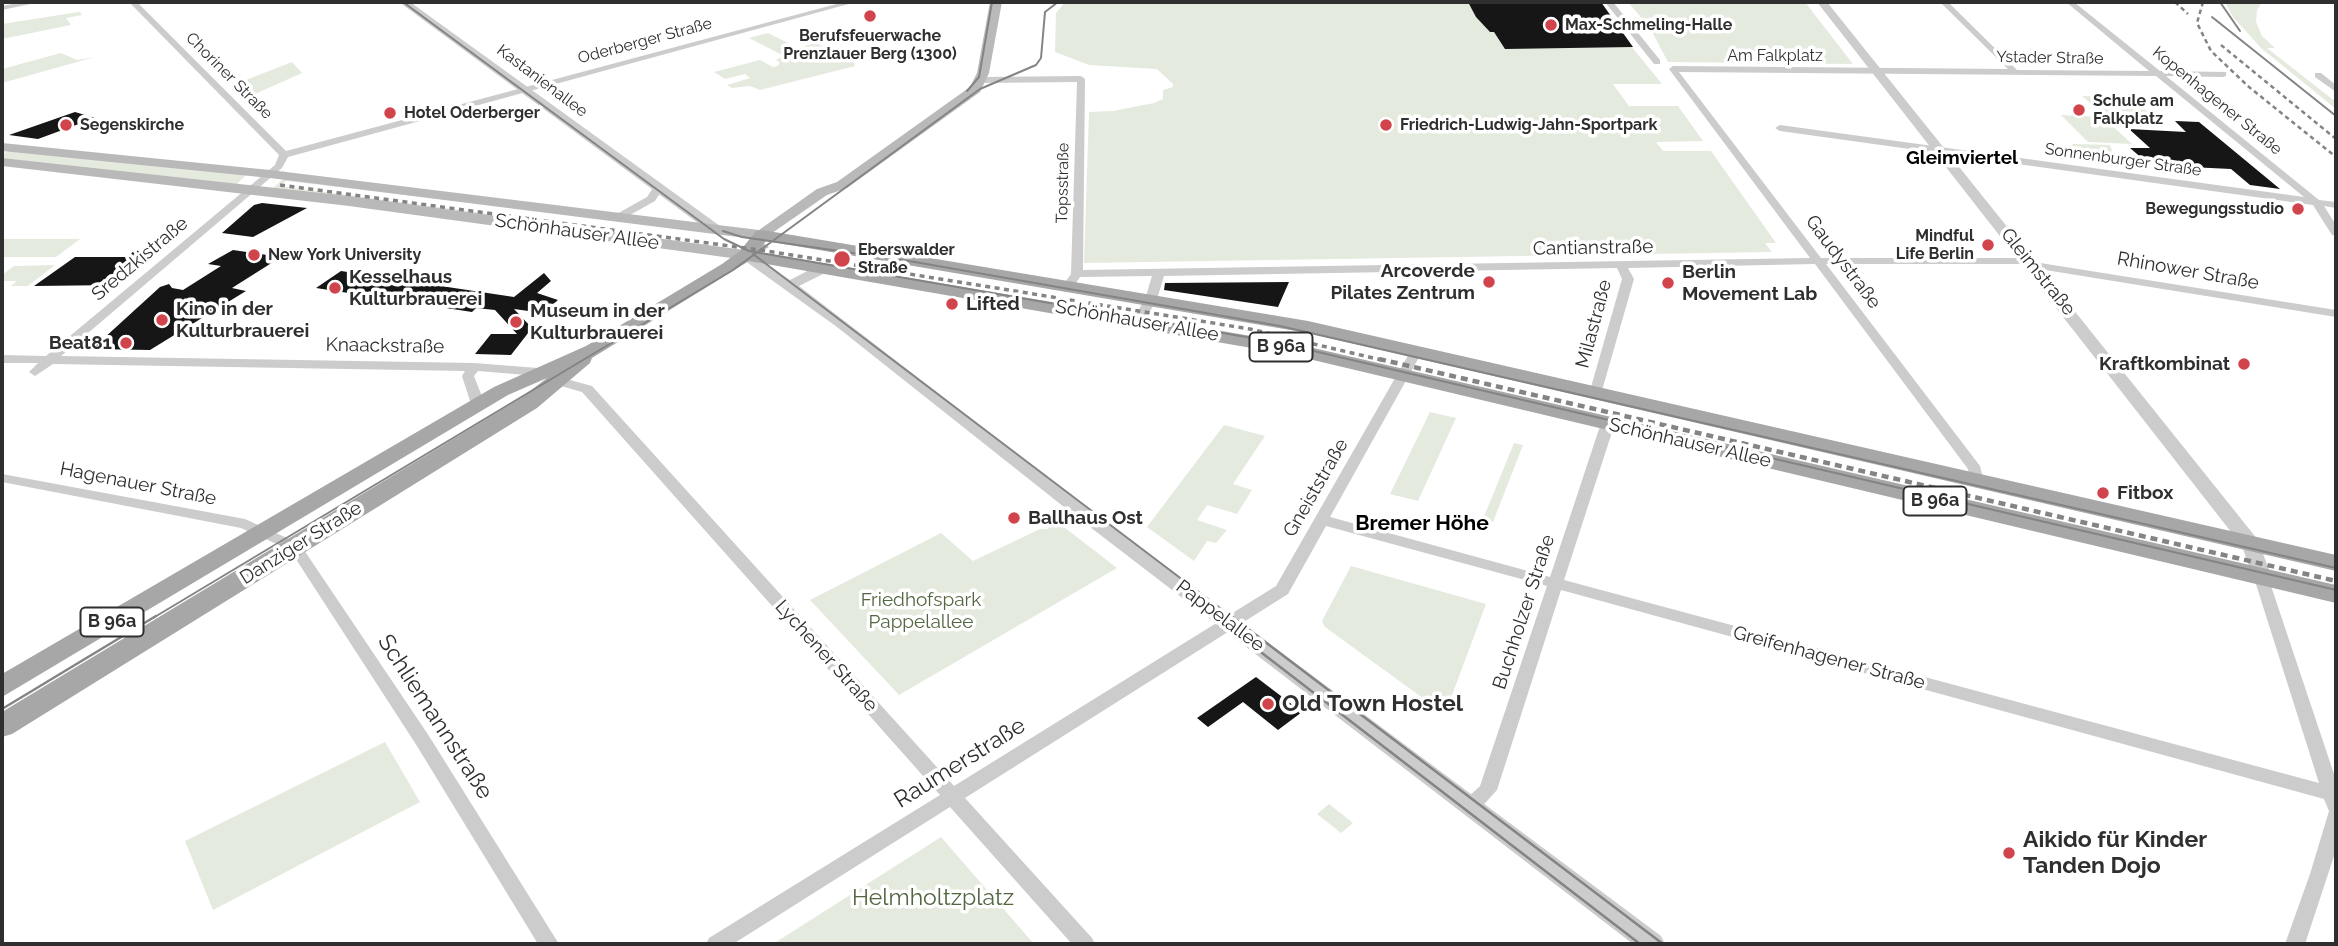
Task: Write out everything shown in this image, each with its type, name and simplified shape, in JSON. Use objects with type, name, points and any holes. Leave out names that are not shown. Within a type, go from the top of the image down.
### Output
[{"type":"main road","points":[[762,235],[822,192],[842,185],[972,91],[982,80],[996,2]]},
{"type":"main road","name":"Schönhauser Allee","points":[[2,146],[270,174],[715,229],[1072,279],[1151,299],[1283,322],[2336,563]]},
{"type":"main road","name":"Schönhauser Allee","points":[[2,162],[251,190],[746,255],[1292,349],[2336,594]]},
{"type":"main road","points":[[746,255],[780,238],[835,197],[842,185]]},
{"type":"main road","points":[[597,236],[617,218]]},
{"type":"main road","name":"Danziger Straße","points":[[2,688],[478,404],[538,372],[593,350],[746,255],[762,235]]},
{"type":"main road","name":"Danziger Straße","points":[[2,726],[529,403],[559,381],[593,350]]},
{"type":"street","points":[[2,8],[36,2]]},
{"type":"street","name":"Choriner Straße","points":[[133,2],[285,155]]},
{"type":"street","name":"Kastanienallee","points":[[404,2],[715,229]]},
{"type":"street","name":"Oderberger Straße","points":[[285,155],[852,2]]},
{"type":"street","points":[[1609,2],[1657,62]]},
{"type":"street","name":"Gleimstraße","points":[[1822,2],[2031,263],[2250,544],[2262,578]]},
{"type":"street","points":[[1944,2],[2015,72]]},
{"type":"street","name":"Kopenhagener Straße","points":[[2070,2],[2316,202],[2336,233]]},
{"type":"street","name":"Am Falkplatz","points":[[1673,69],[1877,70]]},
{"type":"street","name":"Gaudystraße","points":[[1673,69],[1975,469],[1976,481]]},
{"type":"street","name":"Ystader Straße","points":[[1877,70],[2223,74]]},
{"type":"street","points":[[2336,75],[2318,75],[2336,89]]},
{"type":"street","name":"Topsstraße","points":[[982,80],[1081,79],[1072,279]]},
{"type":"street","name":"Sonnenburger Straße","points":[[1780,128],[2336,205]]},
{"type":"street","points":[[270,174],[285,155]]},
{"type":"street","name":"Sredzkistraße","points":[[34,372],[52,360],[270,174]]},
{"type":"street","points":[[617,218],[650,200],[659,187]]},
{"type":"street","name":"Pappelallee","points":[[746,255],[790,285],[1652,944]]},
{"type":"street","name":"Cantianstraße","points":[[1072,279],[1158,273],[1621,264],[1819,261],[2031,263]]},
{"type":"street","name":"Rhinower Straße","points":[[2031,263],[2336,314]]},
{"type":"street","name":"Milastraße","points":[[1595,394],[1628,279],[1621,264]]},
{"type":"street","points":[[790,285],[826,267]]},
{"type":"street","points":[[1139,321],[1151,299],[1158,273]]},
{"type":"street","name":"Gneiststraße","points":[[1231,624],[1282,590],[1416,352]]},
{"type":"street","name":"Knaackstraße","points":[[2,359],[474,367],[538,372]]},
{"type":"street","points":[[474,367],[468,376],[478,404]]},
{"type":"street","name":"Lychener Straße","points":[[559,381],[587,390],[1085,944]]},
{"type":"street","name":"Buchholzer Straße","points":[[1470,807],[1488,790],[1608,423]]},
{"type":"street","name":"Hagenauer Straße","points":[[2,478],[245,524],[266,531]]},
{"type":"street","name":"Greifenhagener Straße","points":[[1322,520],[2335,798]]},
{"type":"street","name":"Schliemannstraße","points":[[266,531],[295,547],[423,741],[550,944]]},
{"type":"street","points":[[2262,578],[2335,798]]},
{"type":"street","name":"Raumerstraße","points":[[716,944],[1231,624]]},
{"type":"street","points":[[2295,944],[2320,874],[2336,816]]},
{"type":"green space","name":"Friedrich-Ludwig-Jahn-Sportpark","points":[[1065,2],[1595,2],[1662,84],[1613,84],[1629,106],[1678,106],[1703,141],[1656,142],[1663,151],[1711,151],[1776,243],[1765,243],[1772,252],[1084,263],[1089,112],[1113,111],[1154,103],[1163,99],[1163,90],[1173,87],[1173,84],[1157,69],[1089,65],[1055,52],[1056,13]]},
{"type":"green space","points":[[1628,2],[1805,2],[1853,64],[1668,62],[1650,28]]},
{"type":"green space","points":[[2225,2],[2262,2],[2257,10],[2256,22],[2262,36],[2275,48],[2267,48],[2336,102],[2336,109],[2261,48],[2233,17]]},
{"type":"green space","points":[[85,11],[80,12],[82,15],[66,18],[71,25],[2,39],[2,24]]},
{"type":"green space","points":[[768,33],[798,48],[816,43],[853,61],[855,66],[760,90],[750,86],[732,88],[727,85],[750,78],[745,74],[725,79],[714,72],[760,60],[773,67],[777,66],[780,63],[776,60],[784,56],[749,38]]},
{"type":"green space","points":[[61,53],[77,60],[95,57],[2,83],[2,69]]},
{"type":"green space","points":[[292,62],[302,73],[246,98],[233,85]]},
{"type":"green space","points":[[2082,96],[2128,97],[2160,121],[2108,118]]},
{"type":"green space","points":[[2061,115],[2103,117],[2132,144],[2088,142]]},
{"type":"green space","points":[[2072,144],[2110,145],[2118,167],[2078,161]]},
{"type":"green space","points":[[11,150],[246,175],[237,184],[2,159],[2,154]]},
{"type":"green space","points":[[283,179],[539,211],[287,181],[279,186],[528,219],[525,221],[273,188]]},
{"type":"green space","points":[[4,239],[80,239],[56,257],[2,257]]},
{"type":"green space","points":[[55,265],[28,286],[11,286],[17,281],[2,281],[2,275],[14,266]]},
{"type":"green space","points":[[1430,412],[1456,418],[1418,501],[1390,494]]},
{"type":"green space","points":[[1224,425],[1265,436],[1233,484],[1252,490],[1237,514],[1207,505],[1197,520],[1227,530],[1216,543],[1207,541],[1194,561],[1147,527]]},
{"type":"green space","points":[[1514,443],[1523,445],[1493,522],[1483,519]]},
{"type":"green space","name":"Friedhofspark Pappelallee","points":[[1056,521],[1117,568],[899,695],[810,600],[941,533],[973,561],[1040,529],[1047,529]]},
{"type":"green space","points":[[1351,566],[1486,604],[1448,706],[1442,712],[1325,627],[1322,621]]},
{"type":"green space","points":[[385,742],[420,802],[213,910],[185,841]]},
{"type":"green space","points":[[1329,804],[1353,823],[1341,833],[1317,814]]},
{"type":"green space","name":"Helmholtzplatz","points":[[941,837],[1034,944],[773,944]]},
{"type":"building","name":"Max-Schmeling-Halle","points":[[1468,2],[1601,2],[1633,47],[1505,49],[1494,32],[1490,32],[1476,17]]},
{"type":"building","name":"Segenskirche","points":[[75,112],[95,118],[38,139],[9,135]]},
{"type":"building","points":[[2175,121],[2199,122],[2280,189],[2250,185],[2231,169],[2169,166],[2164,161],[2144,160],[2130,148],[2150,148],[2129,129],[2186,132]]},
{"type":"building","points":[[262,203],[307,208],[253,237],[222,233],[254,205]]},
{"type":"building","name":"Kino in der Kulturbrauerei","points":[[233,250],[281,257],[232,288],[246,291],[150,350],[92,349],[160,287],[169,284],[172,288],[183,290],[221,266],[208,264]]},
{"type":"building","points":[[134,251],[158,251],[118,285],[34,286],[75,257],[127,257]]},
{"type":"building","points":[[341,271],[514,297],[544,273],[551,281],[537,293],[558,300],[543,313],[514,309],[532,328],[511,355],[475,354],[491,334],[517,334],[495,310],[476,308],[472,312],[316,288]]},
{"type":"building","points":[[1289,282],[1278,307],[1164,290],[1165,283]]},
{"type":"building","name":"Old Town Hostel","points":[[1256,677],[1302,712],[1278,730],[1243,702],[1208,727],[1197,718]]},
{"type":"tram line","points":[[403,2],[724,239],[757,252]]},
{"type":"tram line","points":[[967,91],[979,77],[992,2]]},
{"type":"tram line","points":[[772,241],[980,89],[1036,65],[1041,58],[1045,12],[1058,2]]},
{"type":"tram line","points":[[2220,2],[2240,31]]},
{"type":"tram line","points":[[2212,17],[2336,116]]},
{"type":"tram line","points":[[723,231],[772,241]]},
{"type":"tram line","points":[[757,252],[772,241]]},
{"type":"tram line","points":[[772,241],[915,262],[1280,326],[2336,568]]},
{"type":"tram line","points":[[757,252],[1275,342],[2336,590]]},
{"type":"tram line","points":[[153,618],[733,270],[754,255]]},
{"type":"tram line","points":[[754,255],[1233,618]]},
{"type":"tram line","points":[[2,709],[156,616]]},
{"type":"tram line","points":[[1231,616],[1663,944]]},
{"type":"tram line","points":[[1262,653],[1640,944]]},
{"type":"railway","points":[[2175,2],[2188,14]]},
{"type":"railway","points":[[2203,2],[2197,23],[2211,51],[2249,87],[2336,157]]},
{"type":"railway","points":[[2221,45],[2336,139]]},
{"type":"railway","points":[[280,185],[767,251],[1250,329],[1386,361]]},
{"type":"railway","points":[[1379,359],[2336,581]]},
{"type":"place","name":"Berufsfeuerwache Prenzlauer Berg (1300)","points":[[870,16]]},
{"type":"place","name":"Max-Schmeling-Halle","points":[[1551,25]]},
{"type":"place","name":"Schule am Falkplatz","points":[[2079,110]]},
{"type":"place","name":"Hotel Oderberger","points":[[390,113]]},
{"type":"place","name":"Segenskirche","points":[[66,125]]},
{"type":"place","name":"Friedrich-Ludwig-Jahn-Sportpark","points":[[1386,125]]},
{"type":"place","name":"Bewegungsstudio","points":[[2298,209]]},
{"type":"place","name":"Mindful Life Berlin","points":[[1988,245]]},
{"type":"place","name":"New York University","points":[[254,255]]},
{"type":"place","name":"Eberswalder Straße","points":[[842,259]]},
{"type":"place","name":"Arcoverde Pilates Zentrum","points":[[1489,282]]},
{"type":"place","name":"Berlin Movement Lab","points":[[1668,283]]},
{"type":"place","name":"Kesselhaus Kulturbrauerei","points":[[335,288]]},
{"type":"place","name":"Lifted","points":[[952,304]]},
{"type":"place","name":"Kino in der Kulturbrauerei","points":[[162,320]]},
{"type":"place","name":"Museum in der Kulturbrauerei","points":[[516,322]]},
{"type":"place","name":"Beat81","points":[[126,343]]},
{"type":"place","name":"Kraftkombinat","points":[[2244,364]]},
{"type":"place","name":"Fitbox","points":[[2103,493]]},
{"type":"place","name":"Ballhaus Ost","points":[[1014,518]]},
{"type":"place","name":"Old Town Hostel","points":[[1268,704]]},
{"type":"place","name":"Aikido für Kinder Tanden Dojo","points":[[2009,853]]},
{"type":"district","name":"Gleimviertel","points":[[1962,158]]},
{"type":"district","name":"Bremer Höhe","points":[[1422,524]]}]
